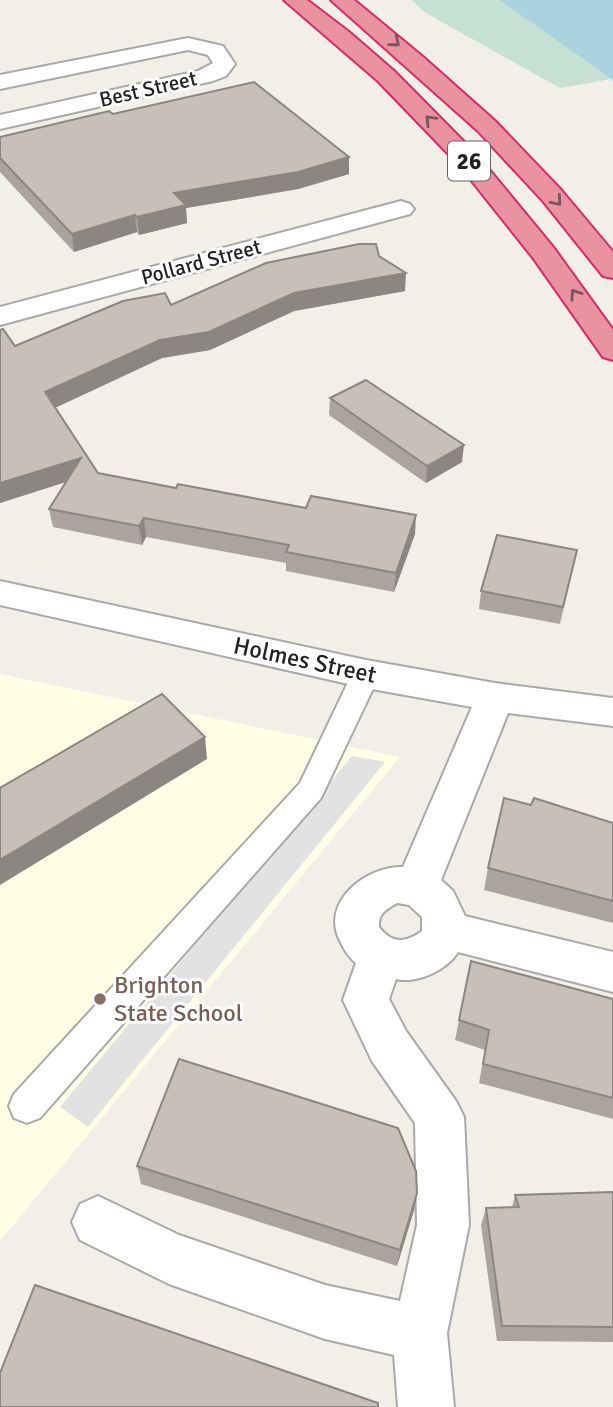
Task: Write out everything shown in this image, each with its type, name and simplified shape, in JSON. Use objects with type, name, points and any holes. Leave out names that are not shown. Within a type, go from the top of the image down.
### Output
[{"type":"highway","name":"26","points":[[294,0],[365,55],[508,204],[559,270],[613,351]]},
{"type":"highway","name":"26","points":[[341,0],[450,89],[508,145],[613,270]]},
{"type":"street","name":"Best Street","points":[[0,82],[188,44],[216,50],[223,56],[224,64],[218,71],[205,76],[0,122]]},
{"type":"street","name":"Pollard Street","points":[[0,316],[401,209]]},
{"type":"street","name":"Holmes Street","points":[[0,593],[366,674],[495,696],[613,712]]},
{"type":"street","points":[[416,888],[495,696]]},
{"type":"street","points":[[390,886],[416,888],[440,905],[445,918],[445,930],[440,942],[430,952],[417,959],[396,961],[381,957],[367,947],[359,936],[356,916],[361,903],[371,893],[390,886]]},
{"type":"street","points":[[445,930],[613,972]]},
{"type":"street","points":[[381,957],[366,1000],[389,1046],[439,1117],[443,1225],[420,1333],[433,1406]]},
{"type":"street","points":[[98,1222],[169,1258],[326,1312],[420,1333]]},
{"type":"lane","points":[[27,1106],[311,790],[366,674]]},
{"type":"shaded area","points":[[411,0],[499,0],[611,79],[560,88],[426,13]]},
{"type":"shaded area","name":"Brighton State School","points":[[0,674],[400,757],[0,1241]]},
{"type":"shaded area","points":[[352,756],[385,762],[88,1127],[60,1107]]},
{"type":"water","points":[[499,0],[613,0],[613,81],[611,79]]},
{"type":"building","points":[[254,82],[349,157],[298,172],[174,193],[186,205],[137,217],[135,215],[72,234],[0,158],[0,137],[109,111],[113,114]]},
{"type":"building","points":[[359,244],[376,244],[379,256],[406,273],[294,293],[209,332],[160,340],[45,392],[98,473],[176,488],[178,484],[306,508],[311,496],[416,515],[396,573],[286,552],[289,545],[144,518],[139,526],[49,509],[81,458],[0,483],[0,330],[3,329],[15,346],[123,301],[165,293],[171,305],[266,263]]},
{"type":"building","points":[[366,380],[464,445],[427,466],[330,398]]},
{"type":"building","points":[[497,535],[577,550],[563,607],[481,591]]},
{"type":"building","points":[[162,694],[205,737],[0,860],[0,788]]},
{"type":"building","points":[[504,798],[531,805],[534,798],[613,823],[613,901],[488,868]]},
{"type":"building","points":[[471,961],[613,999],[613,1098],[483,1064],[489,1030],[459,1020]]},
{"type":"building","points":[[179,1059],[398,1128],[416,1171],[417,1193],[400,1250],[137,1166]]},
{"type":"building","points":[[613,1192],[613,1327],[502,1326],[486,1208],[519,1207],[515,1195]]},
{"type":"building","points":[[35,1285],[378,1403],[378,1407],[0,1407],[0,1373]]},
{"type":"place","name":"Brighton State School","points":[[100,999]]}]
